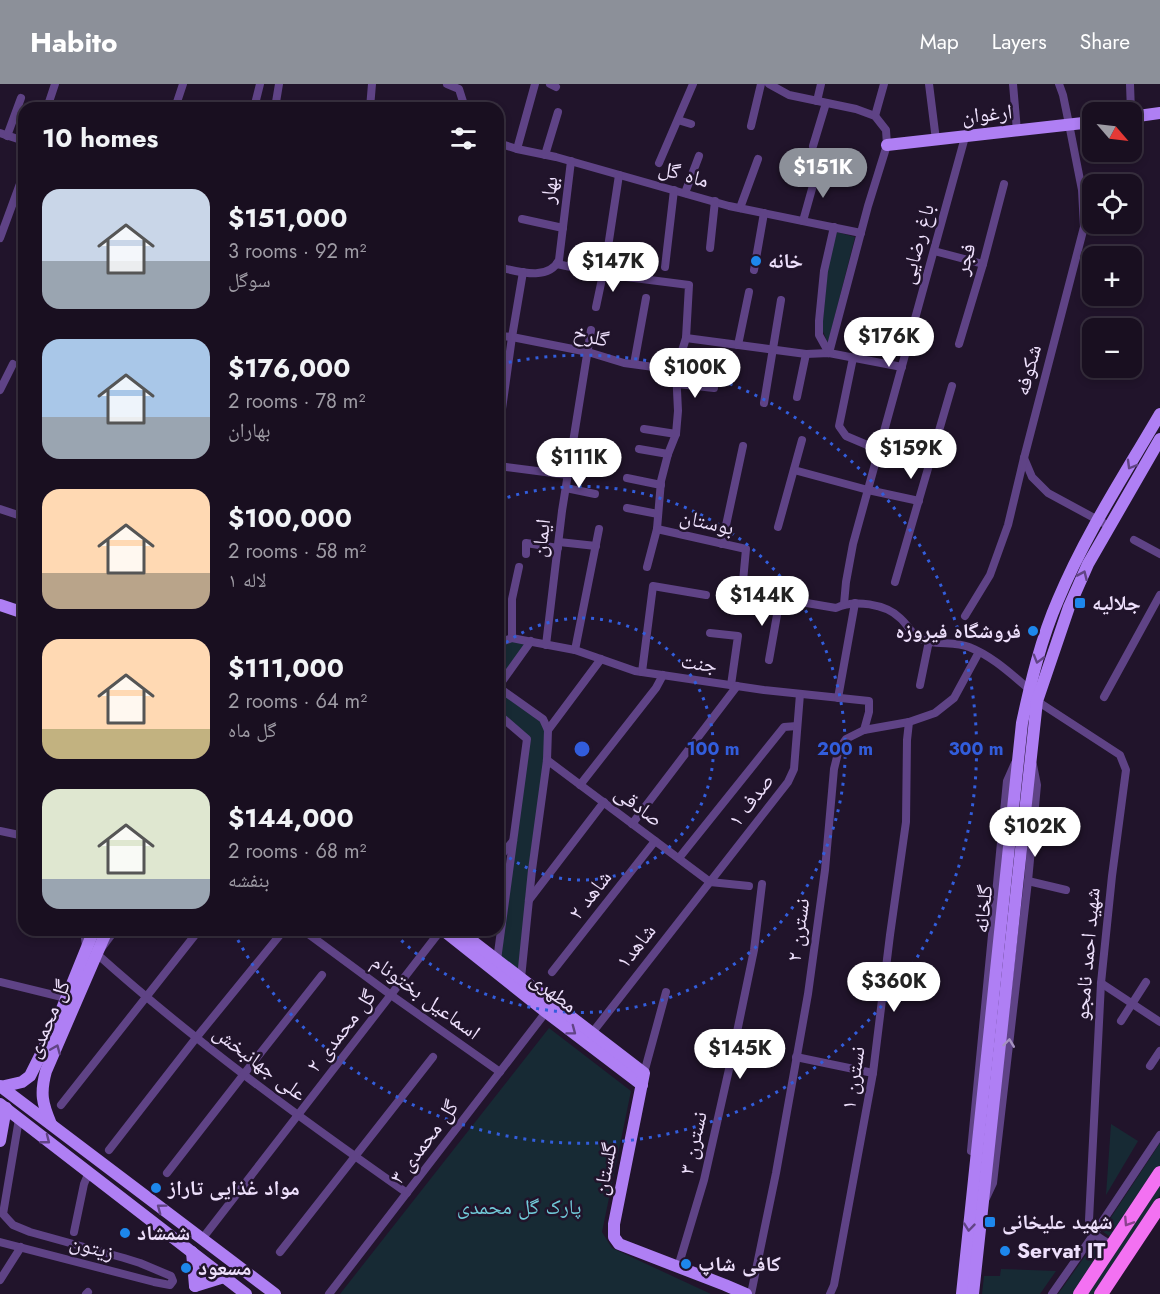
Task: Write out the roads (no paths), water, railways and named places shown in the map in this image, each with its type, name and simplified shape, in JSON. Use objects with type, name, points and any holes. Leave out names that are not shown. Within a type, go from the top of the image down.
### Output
[{"type":"main road","points":[[1142,115],[1160,113]]},
{"type":"main road","name":"ارغوان","points":[[887,145],[1082,123]]},
{"type":"main road","name":"گلخانه","points":[[962,1294],[977,1204],[1025,752],[1037,701],[1069,608],[1104,524],[1160,414]]},
{"type":"main road","name":"گلخانه","points":[[1025,752],[1022,723],[1029,689],[1058,600],[1076,561],[1104,524],[1160,439]]},
{"type":"main road","points":[[0,605],[18,611]]},
{"type":"main road","name":"گل محمدی","points":[[51,1125],[43,1106],[42,1085],[92,951],[93,936]]},
{"type":"main road","name":"گل محمدی","points":[[1,1086],[22,1082],[30,1076],[66,998],[103,936]]},
{"type":"main road","name":"مطهری","points":[[450,936],[546,1012],[643,1079]]},
{"type":"main road","name":"مطهری","points":[[466,936],[591,1033],[643,1079]]},
{"type":"main road","points":[[30,1076],[33,1084],[42,1085]]},
{"type":"main road","name":"گلستان","points":[[643,1079],[614,1224],[614,1237],[619,1244],[746,1294]]},
{"type":"main road","points":[[1,1086],[275,1294]]},
{"type":"main road","points":[[3,1106],[246,1294]]},
{"type":"main road","points":[[0,1141],[3,1106]]},
{"type":"main road","points":[[89,1172],[98,1160]]},
{"type":"main road","points":[[1080,1294],[1160,1173]]},
{"type":"main road","name":"گلخانه","points":[[973,1294],[977,1204]]},
{"type":"main road","points":[[1101,1294],[1155,1224],[1160,1205]]},
{"type":"main road","points":[[192,1252],[193,1290],[224,1277]]},
{"type":"street","points":[[49,102],[55,84]]},
{"type":"street","points":[[177,102],[183,84]]},
{"type":"street","points":[[256,102],[260,84]]},
{"type":"street","points":[[276,102],[279,84]]},
{"type":"street","points":[[370,102],[372,84]]},
{"type":"street","points":[[447,84],[459,89],[463,102]]},
{"type":"street","points":[[517,149],[536,84]]},
{"type":"street","points":[[659,163],[693,84]]},
{"type":"street","points":[[751,126],[761,84]]},
{"type":"street","points":[[769,84],[789,95],[856,109],[875,116],[886,130],[887,145],[829,353]]},
{"type":"street","points":[[813,146],[822,102],[821,84]]},
{"type":"street","points":[[875,116],[884,84]]},
{"type":"street","points":[[929,84],[936,140]]},
{"type":"street","points":[[1013,84],[1017,131]]},
{"type":"street","name":"شکوفه","points":[[965,616],[990,575],[1008,525],[1084,227],[1082,190],[1059,84]]},
{"type":"street","points":[[1130,84],[1131,102]]},
{"type":"street","points":[[19,102],[21,98]]},
{"type":"street","points":[[4,135],[18,105]]},
{"type":"street","points":[[544,155],[558,112]]},
{"type":"street","points":[[678,120],[691,123]]},
{"type":"street","name":"باغ رضایی","points":[[844,604],[853,544],[964,137]]},
{"type":"street","name":"ماه گل","points":[[504,145],[740,208],[861,233]]},
{"type":"street","points":[[685,193],[699,156]]},
{"type":"street","points":[[740,208],[758,159]]},
{"type":"street","name":"بهار","points":[[557,264],[570,161]]},
{"type":"street","points":[[803,221],[817,171]]},
{"type":"street","points":[[608,247],[619,175]]},
{"type":"street","name":"فجر","points":[[959,344],[1004,184]]},
{"type":"street","points":[[0,238],[18,189]]},
{"type":"street","points":[[665,267],[674,190]]},
{"type":"street","points":[[711,248],[715,201]]},
{"type":"street","points":[[754,270],[764,213]]},
{"type":"street","points":[[522,219],[563,228]]},
{"type":"street","points":[[829,353],[819,335],[819,321],[824,271],[834,227]]},
{"type":"street","points":[[934,251],[983,264]]},
{"type":"street","points":[[504,268],[545,273],[555,268],[557,264],[603,274],[689,285],[686,338],[676,370],[678,384],[676,434],[660,485],[657,529],[647,567]]},
{"type":"street","points":[[504,385],[524,272]]},
{"type":"street","points":[[596,307],[603,274]]},
{"type":"street","points":[[738,345],[748,292]]},
{"type":"street","points":[[634,364],[646,298]]},
{"type":"street","points":[[764,404],[781,300]]},
{"type":"street","name":"ایمان","points":[[546,645],[566,488],[591,330]]},
{"type":"street","name":"گلرخ","points":[[504,336],[588,352],[624,363],[676,370]]},
{"type":"street","points":[[686,338],[806,354],[829,353],[902,367]]},
{"type":"street","points":[[797,397],[806,354]]},
{"type":"street","points":[[853,358],[839,426],[846,436],[879,450]]},
{"type":"street","points":[[0,390],[14,363]]},
{"type":"street","points":[[678,384],[714,388]]},
{"type":"street","points":[[895,582],[952,386]]},
{"type":"street","points":[[644,429],[676,434]]},
{"type":"street","points":[[778,527],[802,440]]},
{"type":"street","points":[[722,544],[742,446]]},
{"type":"street","points":[[639,448],[668,454]]},
{"type":"street","points":[[1024,458],[1032,477],[1048,493],[1104,524]]},
{"type":"street","points":[[506,467],[568,475]]},
{"type":"street","points":[[794,470],[919,501]]},
{"type":"street","points":[[627,478],[660,485]]},
{"type":"street","points":[[566,488],[595,494]]},
{"type":"street","points":[[627,508],[658,514]]},
{"type":"street","points":[[0,509],[18,515]]},
{"type":"street","points":[[575,650],[599,529]]},
{"type":"street","name":"بوستان","points":[[657,529],[746,549],[742,592],[836,608],[844,604]]},
{"type":"street","points":[[1134,540],[1160,554]]},
{"type":"street","points":[[526,554],[526,543],[596,546]]},
{"type":"street","points":[[512,638],[512,599],[519,567]]},
{"type":"street","points":[[642,672],[653,586],[706,595]]},
{"type":"street","points":[[1104,697],[1160,596]]},
{"type":"street","points":[[769,660],[780,598]]},
{"type":"street","points":[[838,698],[855,603]]},
{"type":"street","points":[[844,604],[855,603],[884,608],[899,616],[916,635],[929,641],[968,646],[994,660],[1029,689]]},
{"type":"street","points":[[632,824],[734,686],[738,636],[710,633]]},
{"type":"street","name":"جنت","points":[[504,641],[512,638],[575,650],[635,671],[734,686],[869,701],[869,712],[864,730]]},
{"type":"street","points":[[504,679],[531,641]]},
{"type":"street","points":[[920,685],[929,641]]},
{"type":"street","name":"نسترن ۲","points":[[751,1294],[776,1173],[808,994],[825,870],[834,769],[839,749],[846,739],[864,730],[909,722],[935,713],[954,698],[979,652]]},
{"type":"street","points":[[548,730],[601,659]]},
{"type":"street","points":[[580,785],[656,688],[663,675]]},
{"type":"street","points":[[504,691],[543,719],[548,730],[547,760],[520,978]]},
{"type":"street","name":"صدف ۱","points":[[710,882],[788,782],[794,769],[800,694]]},
{"type":"street","name":"شهید احمد نامجو","points":[[1037,701],[1120,755],[1126,770],[1101,983],[1089,1220],[1094,1234]]},
{"type":"street","points":[[504,719],[527,739],[504,908]]},
{"type":"street","name":"نسترن ۱","points":[[830,1294],[834,1285],[873,1073],[906,822],[909,722]]},
{"type":"street","points":[[680,858],[784,727],[797,726]]},
{"type":"street","points":[[977,1204],[993,1183],[1028,881],[1037,785],[1025,752]]},
{"type":"street","points":[[977,1204],[969,1177],[1007,782],[1025,752]]},
{"type":"street","name":"صادقی","points":[[547,760],[710,882]]},
{"type":"street","points":[[529,900],[604,802]]},
{"type":"street","points":[[0,831],[18,835]]},
{"type":"street","points":[[504,851],[513,840]]},
{"type":"street","name":"شاهد ۲","points":[[552,972],[655,841]]},
{"type":"street","points":[[1028,881],[1066,890]]},
{"type":"street","points":[[710,882],[749,886]]},
{"type":"street","name":"شاهد۱","points":[[591,1033],[710,882]]},
{"type":"street","name":"نسترن ۳","points":[[678,1267],[704,1180],[732,1056],[754,950],[762,884]]},
{"type":"street","points":[[86,936],[92,951],[108,936]]},
{"type":"street","points":[[61,1105],[194,936]]},
{"type":"street","points":[[110,1150],[196,1038],[279,936]]},
{"type":"street","name":"اسماعیل بختونام","points":[[311,936],[500,1072]]},
{"type":"street","name":"گل محمدی ۲","points":[[202,1239],[437,936]]},
{"type":"street","points":[[497,960],[500,936]]},
{"type":"street","name":"علی جهانبخش","points":[[92,951],[196,1038],[407,1193]]},
{"type":"street","points":[[167,1173],[322,975]]},
{"type":"street","points":[[0,982],[66,998]]},
{"type":"street","points":[[1121,1021],[1146,982]]},
{"type":"street","points":[[1101,983],[1160,1022]]},
{"type":"street","points":[[643,1079],[666,992]]},
{"type":"street","name":"گل محمدی ۳","points":[[329,1294],[546,1012]]},
{"type":"street","points":[[1150,1065],[1160,1051]]},
{"type":"street","points":[[280,1252],[433,1057]]},
{"type":"street","points":[[796,1057],[873,1073]]},
{"type":"street","name":"زیتون","points":[[0,1242],[160,1283],[170,1285],[173,1281],[171,1276],[140,1263],[30,1232],[13,1225],[3,1214],[19,1119]]},
{"type":"street","points":[[1052,1294],[1160,1135]]},
{"type":"street","points":[[74,1232],[84,1184],[89,1172]]},
{"type":"street","points":[[1094,1234],[1113,1246]]},
{"type":"street","points":[[0,1280],[21,1247]]},
{"type":"place","name":"خانه","points":[[756,261]]},
{"type":"place","name":"جلالیه","points":[[1080,603]]},
{"type":"place","name":"فروشگاه فیروزه","points":[[1033,631]]},
{"type":"place","name":"مواد غذایی تاراز","points":[[156,1188]]},
{"type":"place","name":"شهید علیخانی","points":[[990,1222]]},
{"type":"place","name":"شمشاد","points":[[125,1233]]},
{"type":"place","name":"Servat IT","points":[[1005,1251]]},
{"type":"place","name":"کافی شاپ","points":[[686,1264]]},
{"type":"place","name":"مسعود","points":[[186,1268]]},
{"type":"park label","name":"پارک گل محمدی","points":[[519,1207]]}]
